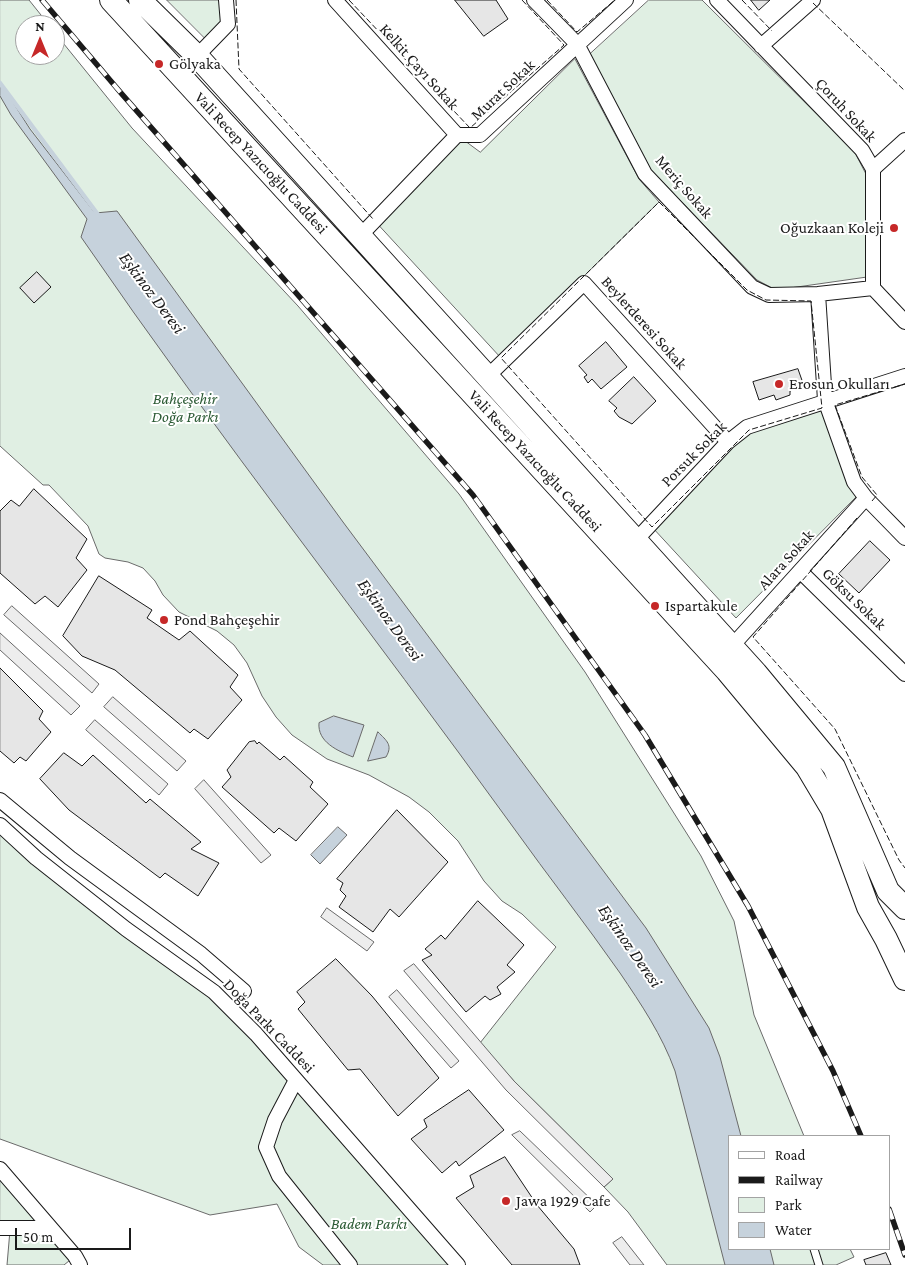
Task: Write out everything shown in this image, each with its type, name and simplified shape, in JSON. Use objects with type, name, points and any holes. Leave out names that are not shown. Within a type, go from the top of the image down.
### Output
[{"type":"main road","name":"Vali Recep Yazıcıoğlu Caddesi","points":[[111,0],[727,671],[807,767],[832,809],[868,907],[903,966]]},
{"type":"main road","name":"Vali Recep Yazıcıoğlu Caddesi","points":[[140,0],[197,56],[359,237],[732,646],[834,767],[888,891],[905,908]]},
{"type":"street","points":[[197,56],[228,24],[226,0]]},
{"type":"street","name":"Kelkit Çayı Sokak","points":[[335,0],[457,135]]},
{"type":"street","name":"Meriç Sokak","points":[[534,0],[577,44],[645,174],[752,287],[769,295],[818,294],[873,288]]},
{"type":"street","name":"Murat Sokak","points":[[359,237],[457,135],[480,135],[626,0]]},
{"type":"street","name":"Çoruh Sokak","points":[[717,0],[862,150],[873,169],[873,288]]},
{"type":"street","points":[[761,46],[813,0]]},
{"type":"street","points":[[873,169],[905,140]]},
{"type":"street","name":"Beylerderesi Sokak","points":[[487,377],[584,283],[728,442]]},
{"type":"street","points":[[873,288],[905,322]]},
{"type":"street","points":[[818,294],[825,400],[854,482],[866,498],[905,538]]},
{"type":"street","name":"Porsuk Sokak","points":[[636,540],[728,442],[747,427],[825,400],[905,376]]},
{"type":"street","name":"Alara Sokak","points":[[732,646],[866,498]]},
{"type":"street","name":"Göksu Sokak","points":[[800,571],[905,674]]},
{"type":"street","points":[[0,800],[70,858],[201,954],[244,991]]},
{"type":"street","name":"Doğa Parkı Caddesi","points":[[0,825],[36,858],[126,929],[214,992],[256,1034],[458,1265]]},
{"type":"street","points":[[296,1080],[275,1120],[266,1147],[279,1176],[350,1265]]},
{"type":"street","points":[[0,1169],[80,1265]]},
{"type":"street","points":[[0,1228],[50,1228]]},
{"type":"lane","points":[[814,1250],[819,1265]]},
{"type":"green space","name":"Bahçeşehir Doğa Parkı","points":[[0,0],[29,0],[41,15],[15,15],[15,65],[65,65],[65,45],[132,128],[298,306],[459,494],[585,672],[701,856],[734,921],[754,1015],[804,1135],[728,1135],[728,1250],[850,1250],[854,1257],[836,1265],[667,1265],[628,1212],[604,1187],[613,1179],[514,1081],[480,1043],[556,947],[522,914],[502,901],[484,881],[458,841],[429,812],[409,797],[369,775],[327,759],[292,735],[276,717],[262,696],[247,663],[234,645],[217,631],[179,612],[163,595],[155,581],[143,568],[128,562],[105,558],[99,554],[88,526],[49,485],[43,485],[0,446]]},
{"type":"green space","points":[[167,0],[221,0],[224,22],[208,41]]},
{"type":"green space","points":[[649,0],[702,0],[854,151],[866,174],[867,277],[776,290],[757,280],[648,167],[588,56]]},
{"type":"green space","points":[[575,59],[639,179],[659,202],[501,358],[373,219],[457,135],[480,152]]},
{"type":"green space","points":[[822,408],[859,494],[736,618],[652,527],[749,430]]},
{"type":"green space","name":"Badem Parkı","points":[[0,825],[214,992],[458,1265],[323,1265],[299,1247],[277,1204],[210,1215],[0,1139]]},
{"type":"green space","points":[[0,1175],[75,1256],[64,1265],[7,1265],[10,1230],[0,1228]]},
{"type":"shaded area","points":[[12,606],[99,684],[92,693],[4,615]]},
{"type":"shaded area","points":[[0,633],[80,706],[71,715],[0,650]]},
{"type":"shaded area","points":[[113,697],[186,761],[177,771],[104,707]]},
{"type":"shaded area","points":[[95,720],[168,784],[159,795],[86,730]]},
{"type":"shaded area","points":[[204,780],[271,855],[261,863],[195,789]]},
{"type":"shaded area","points":[[327,908],[374,942],[367,951],[321,917]]},
{"type":"shaded area","points":[[414,964],[514,1081],[613,1179],[604,1187],[506,1090],[404,971]]},
{"type":"shaded area","points":[[397,990],[459,1061],[451,1068],[389,997]]},
{"type":"shaded area","points":[[520,1131],[597,1205],[590,1212],[512,1135]]},
{"type":"shaded area","points":[[622,1237],[644,1265],[630,1265],[613,1243]]},
{"type":"water","points":[[0,82],[30,129],[95,213],[117,211],[343,522],[646,928],[709,1028],[720,1057],[741,1135],[728,1135],[728,1250],[770,1250],[774,1265],[725,1265],[675,1071],[664,1045],[643,1008],[620,973],[459,753],[133,312],[81,237],[87,219],[11,115],[0,96]]},
{"type":"water","points":[[334,716],[364,725],[353,757],[335,749],[321,735],[319,723]]},
{"type":"water","points":[[378,732],[388,743],[388,753],[386,757],[368,761]]},
{"type":"water","points":[[338,827],[347,835],[320,864],[311,855]]},
{"type":"building","points":[[455,0],[496,0],[508,19],[484,36]]},
{"type":"building","points":[[751,0],[770,0],[759,10]]},
{"type":"building","points":[[37,272],[51,287],[34,303],[20,288]]},
{"type":"building","points":[[606,342],[627,367],[601,389],[592,379],[588,383],[584,377],[587,375],[579,366]]},
{"type":"building","name":"Erosun Okulları","points":[[798,369],[804,386],[790,391],[790,395],[776,400],[774,395],[759,400],[753,382]]},
{"type":"building","points":[[634,377],[656,401],[632,424],[619,417],[614,411],[617,408],[609,401]]},
{"type":"building","points":[[34,489],[87,539],[76,558],[87,570],[58,607],[45,596],[35,604],[0,573],[0,511],[11,500],[19,506]]},
{"type":"building","points":[[870,541],[890,560],[859,593],[839,574]]},
{"type":"building","points":[[99,576],[152,610],[147,618],[179,640],[190,631],[238,675],[230,687],[242,700],[208,739],[194,729],[190,733],[115,670],[82,656],[63,636]]},
{"type":"building","points":[[0,668],[43,711],[39,719],[51,732],[26,761],[20,757],[14,763],[0,751]]},
{"type":"building","points":[[255,741],[257,744],[259,742],[280,760],[284,756],[313,782],[310,787],[328,804],[296,841],[279,828],[274,833],[222,787],[231,777],[227,770],[249,742]]},
{"type":"building","points":[[64,753],[82,766],[93,755],[146,803],[150,799],[201,842],[191,849],[219,863],[198,896],[165,873],[160,878],[69,810],[40,779]]},
{"type":"building","points":[[397,810],[448,862],[399,917],[390,909],[373,932],[339,907],[346,896],[340,890],[343,883],[337,879]]},
{"type":"building","points":[[478,901],[524,945],[507,965],[515,972],[497,987],[501,994],[490,1000],[485,996],[466,1012],[422,960],[432,955],[425,949],[441,935],[445,939]]},
{"type":"building","points":[[336,959],[372,996],[439,1078],[398,1116],[360,1069],[348,1070],[298,1009],[305,1002],[297,992]]},
{"type":"building","points":[[469,1090],[504,1130],[459,1166],[456,1161],[442,1173],[411,1139],[427,1127],[424,1120]]},
{"type":"building","points":[[505,1157],[537,1205],[574,1249],[580,1265],[512,1265],[456,1198],[474,1187],[470,1176]]},
{"type":"building","points":[[886,1253],[891,1265],[866,1265],[864,1260]]},
{"type":"waterway","name":"Eşkinoz Deresi","points":[[0,83],[99,216]]},
{"type":"railway","points":[[42,0],[473,495],[645,735],[748,906],[833,1071],[861,1135]]},
{"type":"railway","points":[[890,1212],[905,1255]]},
{"type":"fence","points":[[236,0],[239,69],[373,219]]},
{"type":"fence","points":[[349,0],[470,128],[564,45],[522,0]]},
{"type":"fence","points":[[547,0],[577,32],[615,0]]},
{"type":"fence","points":[[742,0],[772,31]]},
{"type":"fence","points":[[813,3],[905,91]]},
{"type":"fence","points":[[659,202],[747,290],[766,300],[811,301],[822,408],[749,430],[652,527],[501,358],[659,202]]},
{"type":"fence","points":[[872,501],[877,495],[862,477],[835,405],[905,384]]},
{"type":"fence","points":[[857,518],[753,637],[835,729],[899,860],[905,868]]},
{"type":"place","name":"Gölyaka","points":[[159,64]]},
{"type":"place","name":"Oğuzkaan Koleji","points":[[894,228]]},
{"type":"place","name":"Erosun Okulları","points":[[779,384]]},
{"type":"place","name":"Ispartakule","points":[[655,606]]},
{"type":"place","name":"Pond Bahçeşehir","points":[[164,620]]},
{"type":"place","name":"Jawa 1929 Cafe","points":[[506,1201]]}]
